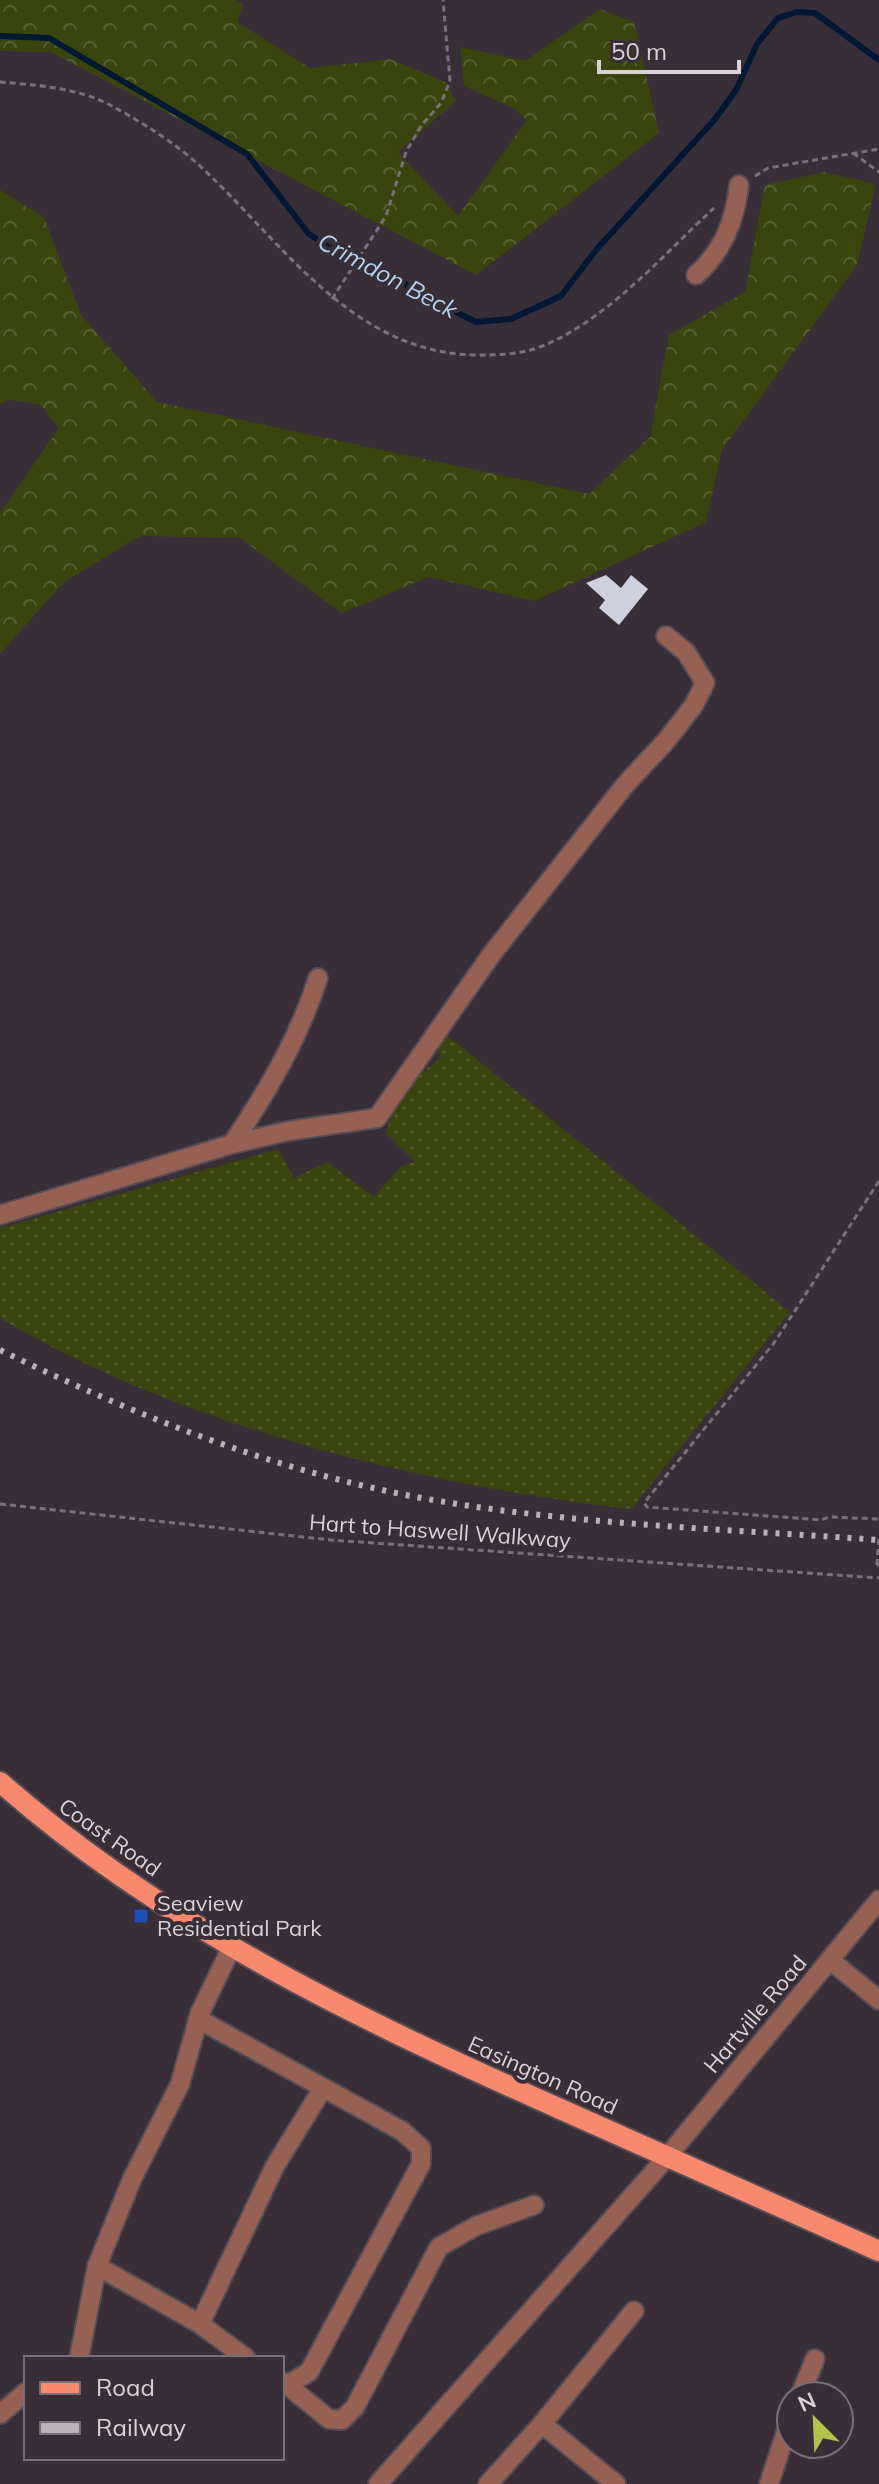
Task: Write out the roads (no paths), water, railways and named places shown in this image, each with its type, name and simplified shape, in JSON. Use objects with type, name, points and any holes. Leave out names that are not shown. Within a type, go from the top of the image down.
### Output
[{"type":"main road","name":"Coast Road","points":[[0,1782],[44,1820],[196,1926]]},
{"type":"main road","name":"Easington Road","points":[[196,1926],[344,2011],[879,2251]]},
{"type":"street","points":[[696,275],[723,242],[735,216],[739,185]]},
{"type":"street","points":[[0,1215],[232,1144],[288,1131],[377,1118],[491,955],[625,785],[694,705],[705,683],[686,652],[666,636]]},
{"type":"street","points":[[232,1144],[265,1094],[306,1015],[318,978]]},
{"type":"street","name":"Hartville Road","points":[[378,2484],[667,2157],[879,1900]]},
{"type":"street","points":[[81,2356],[85,2319],[97,2266],[132,2179],[180,2084],[198,2019],[232,1946]]},
{"type":"street","points":[[830,1960],[879,2000]]},
{"type":"street","points":[[198,2019],[402,2131],[421,2148],[421,2164],[309,2372],[284,2383],[329,2419],[342,2420],[355,2407],[439,2247],[476,2226],[534,2205]]},
{"type":"street","points":[[200,2324],[275,2166],[323,2088]]},
{"type":"street","points":[[97,2266],[200,2324],[243,2356]]},
{"type":"street","points":[[488,2484],[542,2424],[634,2311]]},
{"type":"street","points":[[806,2380],[815,2359]]},
{"type":"street","points":[[0,2414],[24,2394]]},
{"type":"street","points":[[542,2424],[616,2484]]},
{"type":"street","points":[[769,2484],[777,2460]]},
{"type":"waterway","name":"Crimdon Beck","points":[[0,36],[49,38],[247,154],[309,234],[330,248],[383,268],[418,293],[476,322],[511,319],[561,296],[596,250],[715,119],[736,90],[757,44],[778,18],[797,12],[815,13],[879,60]]},
{"type":"railway","points":[[0,1350],[103,1397],[208,1439],[316,1474],[371,1488],[539,1515],[879,1540]]},
{"type":"place","name":"Seaview Residential Park","points":[[141,1916]]}]
